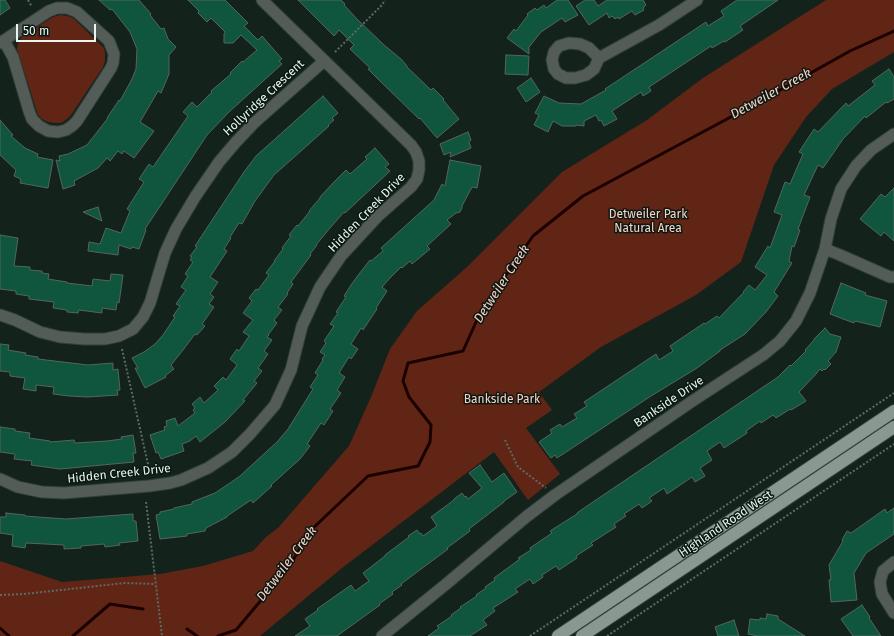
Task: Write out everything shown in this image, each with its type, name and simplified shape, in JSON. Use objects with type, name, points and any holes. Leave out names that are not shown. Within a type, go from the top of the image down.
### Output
[{"type":"main road","name":"Highland Road West","points":[[558,636],[894,411]]},
{"type":"main road","name":"Highland Road West","points":[[582,636],[894,427]]},
{"type":"street","name":"Hidden Creek Drive","points":[[0,479],[18,487],[42,492],[64,493],[124,489],[170,483],[181,480],[208,468],[232,452],[275,405],[291,370],[302,326],[320,287],[341,256],[377,217],[411,188],[417,179],[419,161],[416,152],[410,145],[262,0]]},
{"type":"street","points":[[598,58],[659,25],[697,0]]},
{"type":"street","points":[[58,8],[67,8],[76,12],[109,41],[114,54],[113,63],[77,121],[66,130],[58,132],[48,131],[39,126],[32,119],[28,111],[13,57],[2,42],[49,11],[58,8]]},
{"type":"street","name":"Hollyridge Crescent","points":[[0,315],[15,320],[40,332],[60,337],[84,340],[105,339],[119,336],[133,328],[143,317],[150,303],[166,253],[176,229],[219,162],[254,123],[324,61]]},
{"type":"street","name":"Bankside Drive","points":[[382,636],[526,517],[555,495],[763,355],[780,340],[796,321],[810,294],[840,189],[856,166],[871,150],[894,134]]},
{"type":"street","points":[[824,249],[890,277],[894,277]]},
{"type":"street","points":[[894,562],[883,571],[880,582],[882,594],[894,612]]},
{"type":"path","points":[[28,0],[32,7]]},
{"type":"path","points":[[335,52],[382,5],[385,0]]},
{"type":"path","points":[[122,350],[150,473]]},
{"type":"path","points":[[530,636],[894,393]]},
{"type":"path","points":[[505,440],[518,467],[555,495]]},
{"type":"path","points":[[607,636],[894,444]]},
{"type":"path","points":[[146,502],[162,636]]},
{"type":"path","points":[[0,595],[24,594],[125,583],[155,584]]},
{"type":"green space","name":"Detweiler Park Natural Area","points":[[826,0],[894,0],[894,52],[832,89],[806,117],[774,165],[741,262],[696,295],[601,347],[539,392],[552,410],[526,428],[560,474],[528,500],[494,452],[342,568],[260,636],[0,636],[0,561],[62,582],[160,574],[203,566],[253,551],[266,537],[278,528],[349,446],[390,349],[417,311],[467,267],[562,172],[647,120],[703,78]]},
{"type":"green space","points":[[60,15],[73,18],[104,48],[105,61],[103,67],[71,115],[61,123],[55,123],[48,122],[38,115],[17,49],[18,43],[22,37],[53,17]]},
{"type":"building","points":[[0,0],[5,0],[10,8],[0,15]]},
{"type":"building","points":[[99,0],[139,0],[161,29],[164,28],[168,39],[176,47],[169,55],[169,74],[161,93],[158,91],[140,122],[154,131],[134,158],[124,151],[122,154],[118,151],[110,161],[107,158],[98,168],[74,181],[75,185],[63,189],[56,160],[60,161],[59,156],[68,154],[87,145],[108,118],[119,100],[120,101],[136,69],[137,49],[130,32],[112,9],[110,10]]},
{"type":"building","points":[[188,0],[225,0],[248,23],[244,26],[258,40],[262,36],[282,59],[279,61],[282,64],[229,112],[207,135],[145,229],[146,230],[139,249],[132,247],[131,249],[119,245],[118,255],[88,251],[89,242],[100,244],[106,228],[121,233],[130,211],[127,209],[144,182],[139,179],[149,164],[153,167],[188,116],[183,112],[192,102],[197,107],[212,92],[211,91],[231,74],[230,73],[242,61],[243,62],[257,50],[241,35],[233,43],[224,43],[225,32],[211,18],[207,22]]},
{"type":"building","points":[[298,0],[341,0],[358,20],[384,45],[401,59],[407,67],[431,90],[433,88],[444,99],[443,100],[459,119],[437,138],[420,118],[419,119],[368,69],[370,68],[350,49],[354,45],[339,30],[334,36]]},
{"type":"building","points":[[557,0],[568,0],[578,15],[565,22],[562,18],[541,32],[529,47],[529,54],[507,38],[514,29],[516,31],[528,15],[527,14],[535,8],[537,10],[544,5],[546,8]]},
{"type":"building","points":[[585,0],[594,0],[598,6],[607,0],[643,0],[646,5],[643,8],[644,10],[635,15],[632,11],[619,19],[618,17],[615,19],[612,16],[609,18],[607,13],[589,25],[576,6]]},
{"type":"building","points":[[737,0],[778,0],[740,26],[743,30],[725,42],[724,41],[712,48],[711,46],[649,87],[651,91],[643,96],[641,92],[612,111],[617,119],[604,126],[596,115],[584,121],[584,126],[562,126],[553,121],[548,132],[534,125],[539,115],[535,113],[544,96],[559,103],[581,104],[606,90],[605,89],[706,22],[708,26],[724,16],[721,11]]},
{"type":"building","points":[[506,55],[529,56],[528,75],[505,74]]},
{"type":"building","points":[[889,69],[894,77],[894,99],[887,103],[886,102],[866,118],[865,116],[843,139],[823,168],[818,165],[804,195],[810,197],[798,229],[800,230],[794,247],[792,246],[789,261],[792,263],[774,292],[778,296],[766,312],[745,334],[720,350],[697,368],[651,396],[557,458],[555,455],[551,458],[539,442],[552,433],[550,430],[560,424],[562,427],[577,418],[574,414],[587,406],[584,402],[656,354],[659,360],[673,351],[670,346],[704,323],[705,324],[717,316],[719,318],[749,285],[755,290],[767,275],[755,267],[768,246],[770,248],[782,215],[774,212],[785,182],[790,184],[803,154],[799,152],[814,129],[818,132],[846,103],[848,106],[875,85],[872,81]]},
{"type":"building","points":[[531,78],[540,92],[526,102],[517,88]]},
{"type":"building","points":[[323,96],[338,113],[332,118],[334,120],[274,175],[255,201],[242,224],[239,223],[224,249],[227,251],[210,277],[218,282],[210,294],[214,297],[209,304],[214,307],[202,324],[205,326],[197,335],[195,334],[171,365],[174,369],[165,376],[166,377],[145,388],[135,368],[138,368],[132,358],[155,344],[175,317],[173,316],[180,306],[176,304],[186,290],[181,287],[188,276],[185,274],[193,262],[190,260],[192,257],[190,256],[197,247],[195,246],[256,156]]},
{"type":"building","points":[[0,120],[13,135],[11,136],[25,148],[38,154],[37,157],[53,160],[48,188],[20,183],[21,179],[14,176],[16,170],[0,155]]},
{"type":"building","points":[[468,132],[471,140],[469,142],[471,148],[450,157],[451,152],[444,155],[440,144]]},
{"type":"building","points":[[375,148],[389,164],[385,167],[390,171],[345,213],[344,212],[316,245],[310,254],[311,255],[291,282],[293,284],[287,293],[288,294],[278,307],[282,310],[274,320],[277,323],[267,337],[272,340],[264,351],[268,354],[258,368],[262,371],[254,381],[257,383],[243,400],[245,401],[225,422],[200,442],[196,436],[190,441],[182,444],[184,451],[161,459],[158,452],[156,453],[150,435],[165,430],[164,427],[167,426],[166,421],[175,418],[178,426],[195,413],[193,410],[195,408],[192,404],[200,397],[204,403],[218,390],[214,386],[223,377],[226,380],[237,365],[230,359],[237,349],[239,351],[249,336],[243,332],[253,320],[243,313],[252,301],[249,298],[256,289],[258,290],[269,275],[266,273],[291,236],[289,235],[334,182],[346,170],[350,174],[367,159],[365,157]]},
{"type":"building","points":[[450,160],[481,166],[477,188],[472,187],[460,212],[456,213],[447,220],[451,224],[427,246],[430,249],[412,264],[410,261],[402,268],[401,267],[382,287],[387,291],[363,330],[361,328],[351,344],[358,349],[351,359],[349,357],[339,373],[345,377],[337,390],[341,393],[330,409],[333,411],[324,425],[321,423],[307,444],[310,446],[300,459],[253,503],[251,500],[227,517],[206,528],[205,531],[187,534],[187,536],[160,539],[156,515],[160,514],[160,512],[192,504],[192,502],[215,493],[240,476],[277,442],[288,429],[313,389],[310,387],[318,375],[315,373],[325,355],[320,352],[326,343],[324,341],[334,326],[330,324],[338,313],[336,312],[346,297],[344,296],[370,260],[371,261],[383,251],[381,248],[434,200],[442,184],[445,186]]},
{"type":"building","points":[[894,188],[894,241],[884,232],[881,236],[860,219],[881,194],[885,197]]},
{"type":"building","points":[[98,207],[102,221],[83,212]]},
{"type":"building","points":[[0,235],[18,238],[14,266],[30,267],[30,270],[42,271],[42,273],[49,274],[48,279],[92,286],[93,279],[110,281],[111,274],[123,275],[119,303],[117,302],[116,310],[102,308],[102,313],[79,310],[78,313],[67,312],[67,310],[53,308],[54,302],[29,299],[29,296],[16,294],[16,291],[0,289]]},
{"type":"building","points":[[841,283],[866,293],[865,295],[887,301],[880,327],[855,321],[854,323],[830,314]]},
{"type":"building","points":[[825,328],[830,334],[841,337],[836,352],[828,361],[831,364],[825,370],[824,369],[822,371],[820,369],[799,392],[806,401],[776,418],[773,415],[761,423],[760,421],[746,431],[747,433],[724,448],[720,442],[707,451],[712,460],[700,468],[705,476],[695,482],[692,477],[667,494],[664,488],[649,498],[652,501],[642,508],[639,504],[624,514],[626,516],[614,524],[616,527],[591,543],[593,545],[576,556],[577,558],[559,570],[556,566],[542,575],[543,577],[533,584],[530,579],[515,589],[518,592],[493,608],[495,611],[483,620],[487,625],[470,636],[428,636],[439,628],[437,626],[452,616],[451,615],[461,608],[460,607],[477,596],[476,595],[495,580],[494,578],[520,559],[518,558],[531,550],[530,548],[552,533],[550,531],[778,377],[806,351],[805,350],[814,339]]},
{"type":"building","points":[[0,344],[9,345],[8,350],[26,353],[25,355],[38,357],[38,359],[88,365],[113,363],[113,370],[118,369],[120,390],[117,390],[118,395],[88,397],[69,396],[53,394],[54,387],[36,385],[36,391],[23,389],[25,378],[10,376],[10,372],[0,371]]},
{"type":"building","points":[[0,427],[30,433],[29,438],[50,442],[74,440],[75,443],[107,441],[122,439],[121,437],[133,435],[136,453],[133,453],[134,462],[60,469],[31,465],[32,461],[14,459],[15,454],[0,452]]},
{"type":"building","points":[[480,465],[492,482],[504,473],[517,492],[469,529],[470,531],[447,548],[448,549],[401,584],[402,585],[392,592],[393,594],[379,604],[380,605],[337,636],[295,636],[310,626],[305,619],[318,610],[317,609],[351,585],[355,591],[369,581],[363,573],[409,537],[408,536],[417,530],[423,536],[437,526],[431,517],[462,493],[468,499],[482,488],[469,473]]},
{"type":"building","points":[[894,508],[894,534],[866,553],[854,573],[857,600],[831,602],[829,565],[847,531],[851,533],[885,509],[887,513]]},
{"type":"building","points":[[6,513],[66,519],[133,514],[133,521],[136,521],[138,541],[119,543],[120,545],[105,547],[104,544],[64,549],[64,545],[26,543],[25,548],[12,546],[13,535],[0,533],[0,517],[6,517]]},
{"type":"building","points":[[862,605],[881,636],[853,636],[841,619]]},
{"type":"building","points":[[767,614],[778,616],[778,619],[805,636],[758,636],[748,634],[750,619],[766,619]]},
{"type":"building","points":[[734,620],[739,636],[718,636],[715,627]]},
{"type":"waterway","name":"Detweiler Creek","points":[[218,636],[236,630],[289,567],[310,531],[368,476],[418,466],[430,442],[431,425],[409,397],[403,381],[408,363],[463,351],[481,311],[533,236],[583,196],[757,103],[850,51],[894,31]]},
{"type":"waterway","name":"Detweiler Creek","points":[[73,636],[110,604],[143,609]]},
{"type":"waterway","name":"Detweiler Creek","points":[[0,628],[9,636]]},
{"type":"waterway","name":"Detweiler Creek","points":[[187,629],[197,636]]},
{"type":"park label","name":"Bankside Park","points":[[502,400]]}]
